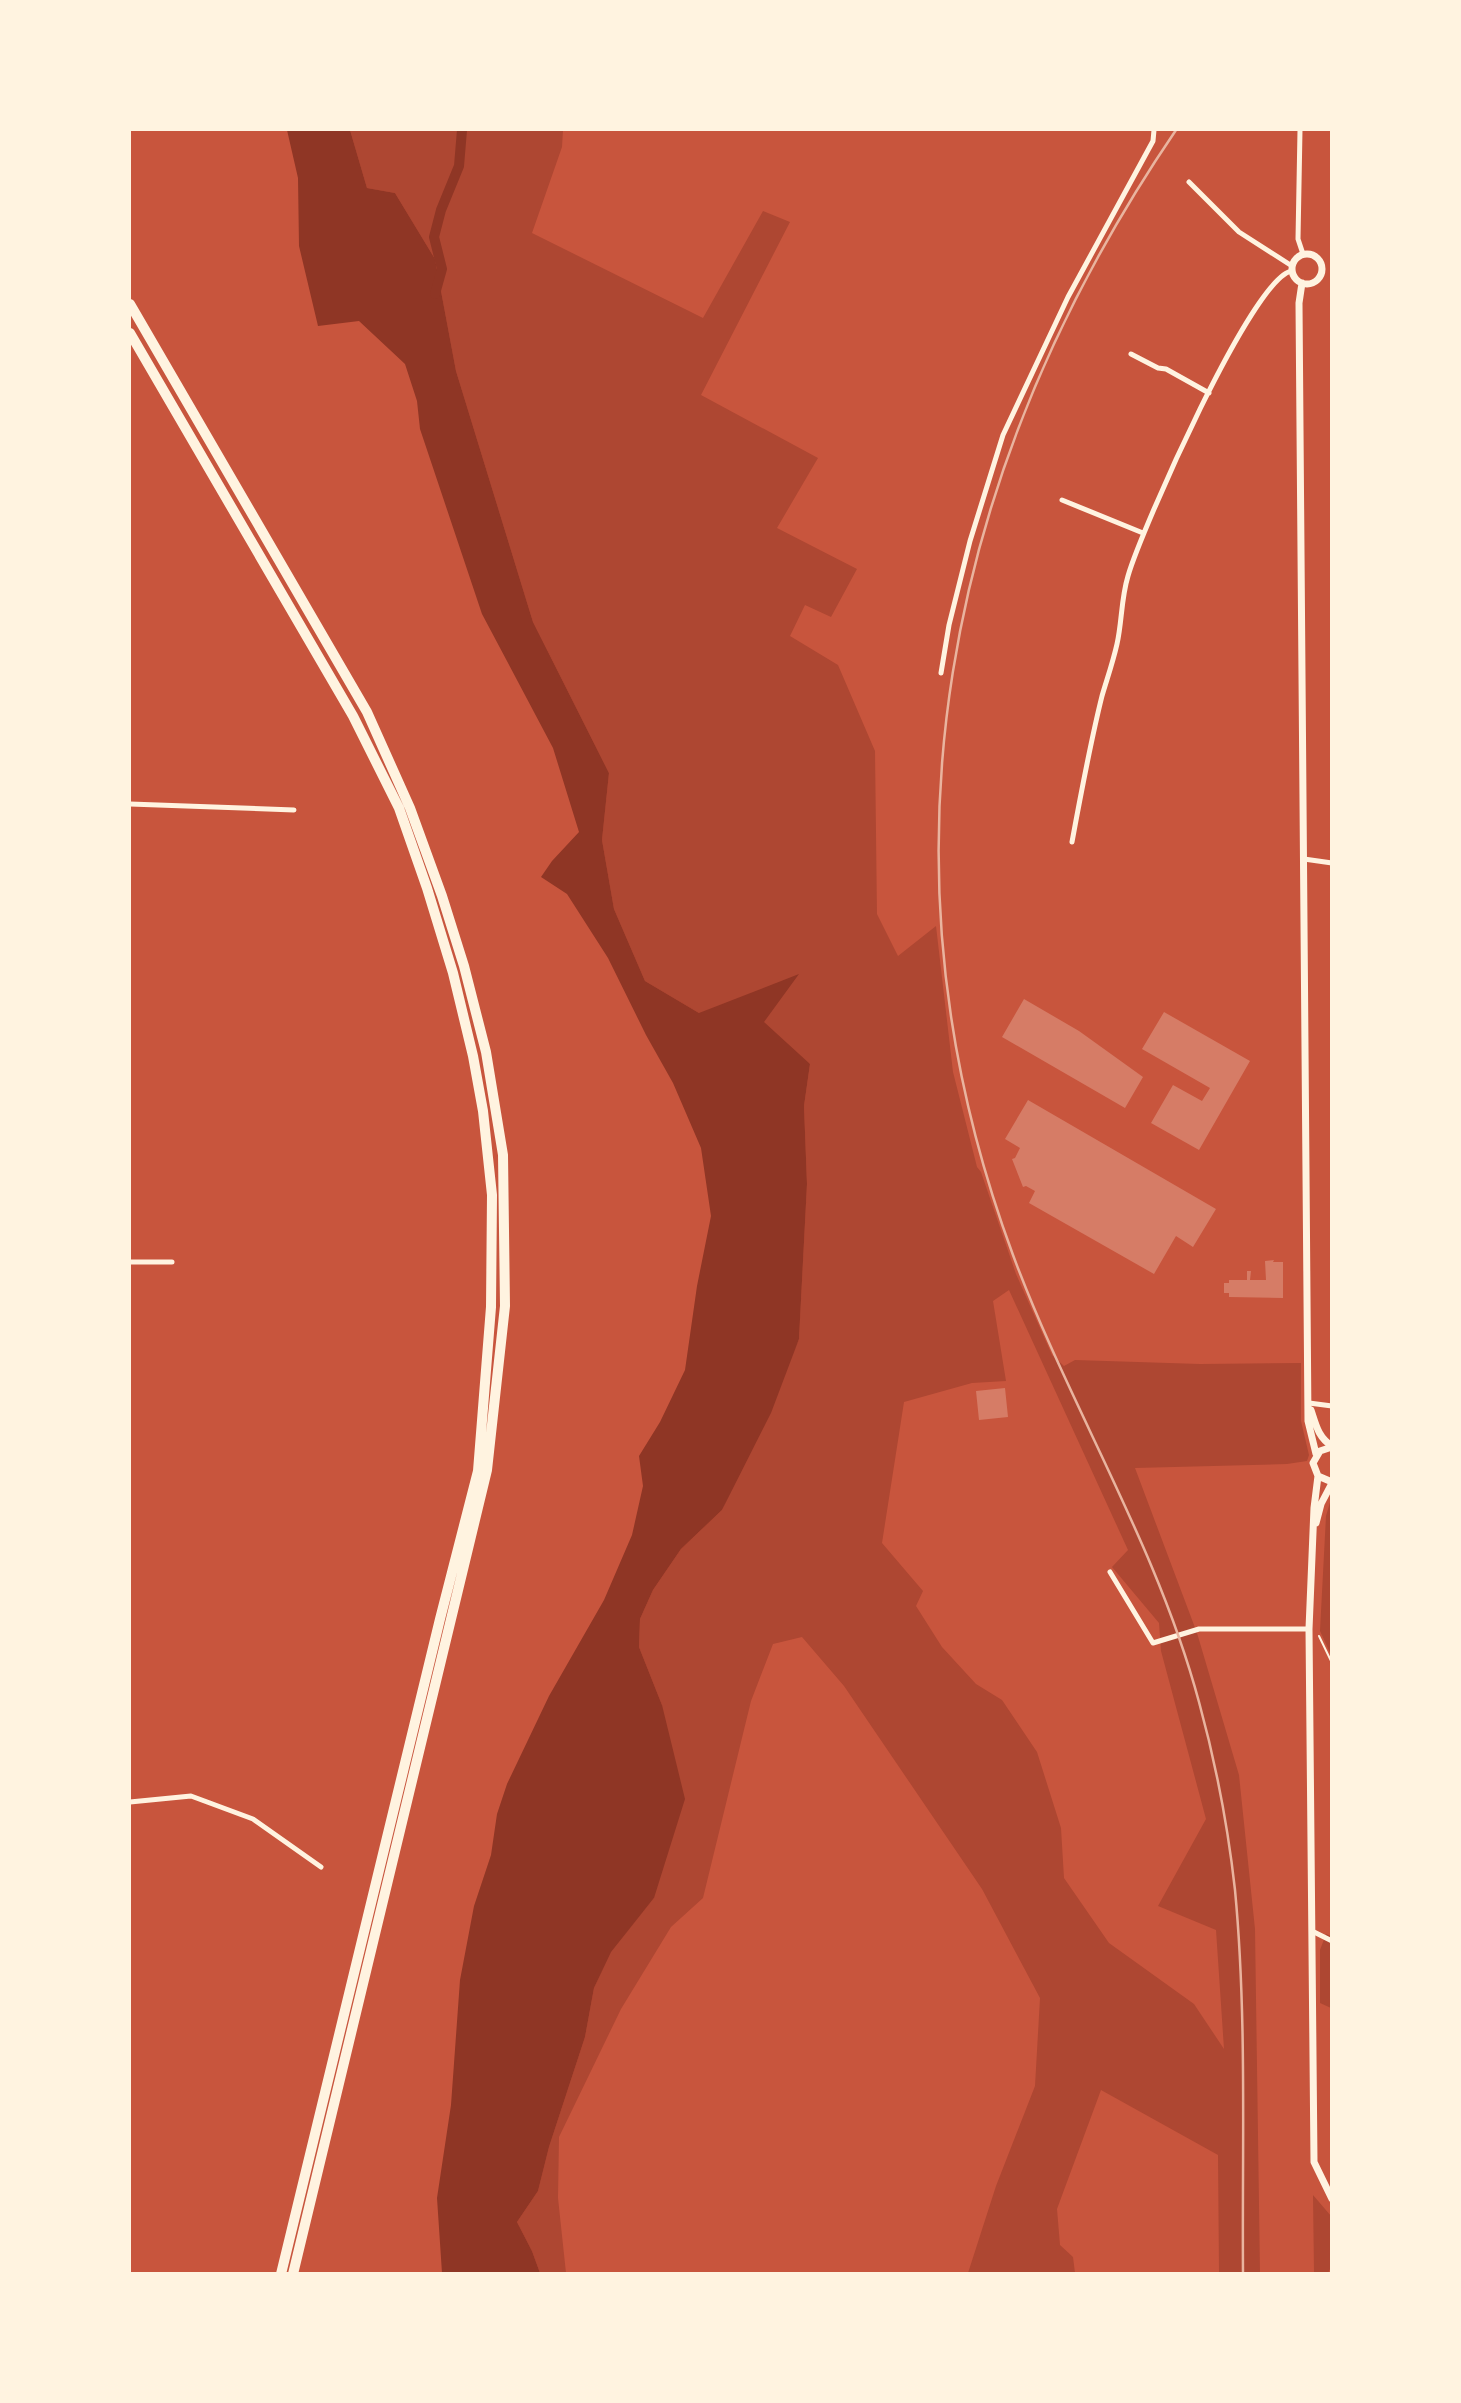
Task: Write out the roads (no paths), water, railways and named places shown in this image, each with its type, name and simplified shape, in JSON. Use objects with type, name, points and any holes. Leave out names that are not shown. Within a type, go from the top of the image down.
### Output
[{"type":"highway","points":[[130,304],[367,712],[410,808],[443,896],[464,966],[486,1052],[503,1155],[505,1306],[487,1470],[293,2273]]},
{"type":"highway","points":[[130,333],[353,716],[398,808],[431,900],[453,973],[473,1055],[483,1111],[492,1195],[491,1307],[478,1471],[281,2273]]},
{"type":"street","points":[[941,673],[949,625],[970,541],[1003,435],[1074,286],[1153,141],[1154,130]]},
{"type":"street","points":[[1300,130],[1298,239],[1303,254]]},
{"type":"street","points":[[1189,182],[1240,232],[1292,268],[1295,278],[1302,284],[1311,284],[1318,279],[1322,268],[1317,258],[1303,254]]},
{"type":"street","points":[[1072,842],[1102,697],[1119,633],[1123,592],[1143,533],[1164,483],[1249,318],[1283,273],[1292,268],[1296,259],[1303,254]]},
{"type":"street","points":[[1322,268],[1332,266]]},
{"type":"street","points":[[1302,284],[1299,303],[1308,1421],[1316,1454],[1313,1468],[1318,1476],[1332,1482],[1321,1504],[1314,1530]]},
{"type":"street","points":[[1131,354],[1158,369],[1166,369],[1209,393]]},
{"type":"street","points":[[1062,500],[1143,533]]},
{"type":"street","points":[[130,804],[294,810]]},
{"type":"street","points":[[1304,859],[1332,863]]},
{"type":"street","points":[[130,1262],[172,1262]]},
{"type":"street","points":[[1309,1403],[1332,1406]]},
{"type":"street","points":[[1309,1403],[1318,1433],[1332,1447]]},
{"type":"street","points":[[1316,1454],[1324,1448],[1332,1447]]},
{"type":"street","points":[[1318,1476],[1314,1508],[1309,1629],[1314,2161],[1332,2199]]},
{"type":"street","points":[[1110,1572],[1153,1643],[1199,1629],[1309,1629]]},
{"type":"street","points":[[130,1802],[191,1796],[253,1819],[321,1867]]},
{"type":"street","points":[[1312,1931],[1332,1941]]},
{"type":"waterway","points":[[435,294],[442,269],[434,237],[441,210],[459,166],[462,130]]},
{"type":"railway","points":[[1176,130],[1096,260],[1032,394],[984,532],[953,673],[939,816],[944,961],[969,1108],[1013,1255],[1035,1311],[1160,1587],[1199,1702],[1216,1772],[1232,1866],[1239,1938],[1243,2034],[1243,2274]]}]
